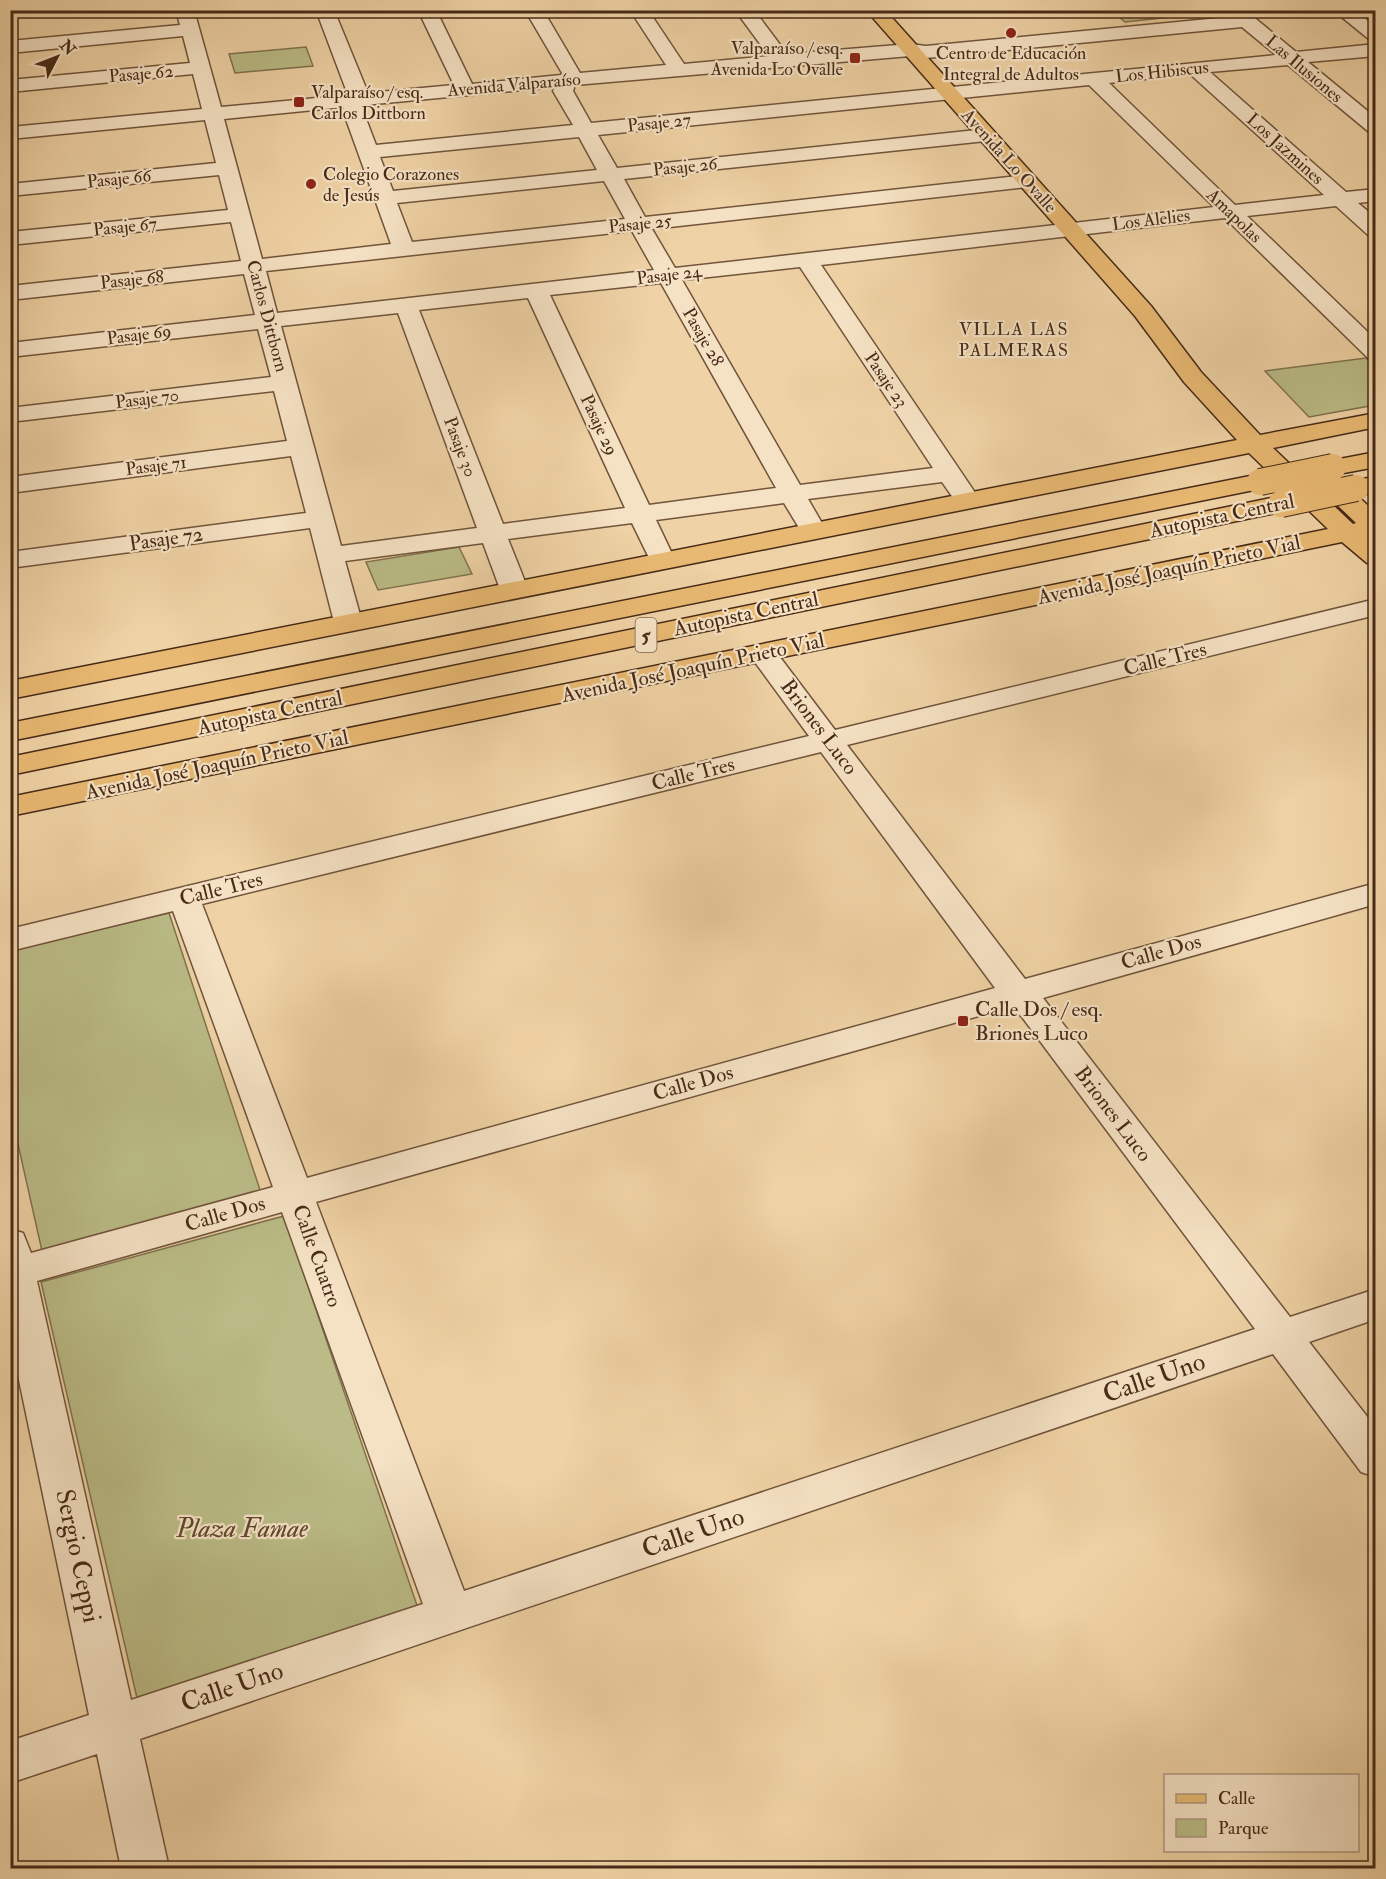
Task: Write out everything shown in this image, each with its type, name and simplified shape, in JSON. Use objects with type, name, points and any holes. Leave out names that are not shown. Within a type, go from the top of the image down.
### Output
[{"type":"main road","name":"Avenida Lo Ovalle","points":[[875,11],[1143,311],[1170,350],[1254,443],[1347,533],[1376,557]]},
{"type":"main road","name":"Avenida Lo Ovalle","points":[[1143,311],[1212,368],[1280,438],[1375,527]]},
{"type":"main road","points":[[10,690],[1376,420]]},
{"type":"main road","name":"Autopista Central","points":[[10,732],[1376,459]]},
{"type":"main road","name":"Autopista Central","points":[[10,766],[1366,486]]},
{"type":"main road","name":"Avenida José Joaquín Prieto Vial","points":[[10,807],[1375,527]]},
{"type":"street","points":[[325,10],[358,93],[353,111],[404,250]]},
{"type":"street","points":[[427,10],[466,90]]},
{"type":"street","points":[[534,10],[571,73],[567,80]]},
{"type":"street","points":[[639,10],[679,70]]},
{"type":"street","points":[[744,10],[782,60]]},
{"type":"street","points":[[875,11],[884,10]]},
{"type":"street","points":[[1342,10],[1376,36]]},
{"type":"street","name":"Avenida Valparaíso","points":[[10,133],[782,60],[910,50],[926,52],[1239,16]]},
{"type":"street","name":"Las Ilusiones","points":[[1239,16],[1376,128]]},
{"type":"street","points":[[10,47],[187,20]]},
{"type":"street","name":"Carlos Dittborn","points":[[187,20],[348,622]]},
{"type":"street","name":"Los Hibiscus","points":[[950,94],[1376,50]]},
{"type":"street","name":"Pasaje 62","points":[[10,86],[200,68]]},
{"type":"street","name":"Los Jazmines","points":[[1194,69],[1376,230]]},
{"type":"street","name":"Amapolas","points":[[1094,79],[1376,353]]},
{"type":"street","name":"Pasaje 28","points":[[567,80],[563,91],[813,530]]},
{"type":"street","name":"Pasaje 27","points":[[368,152],[950,94]]},
{"type":"street","name":"Pasaje 26","points":[[385,198],[986,135]]},
{"type":"street","name":"Pasaje 66","points":[[10,190],[227,168]]},
{"type":"street","name":"Pasaje 25","points":[[253,266],[1027,181]]},
{"type":"street","name":"Los Alelies","points":[[1070,229],[1376,195]]},
{"type":"street","name":"Pasaje 67","points":[[10,239],[240,215]]},
{"type":"street","name":"Pasaje 24","points":[[268,321],[1070,229]]},
{"type":"street","name":"Pasaje 23","points":[[806,259],[967,500]]},
{"type":"street","name":"Pasaje 68","points":[[10,293],[253,266]]},
{"type":"street","name":"Pasaje 29","points":[[536,290],[662,560]]},
{"type":"street","name":"Pasaje 30","points":[[406,305],[514,589]]},
{"type":"street","name":"Pasaje 69","points":[[10,350],[268,321]]},
{"type":"street","name":"Pasaje 70","points":[[10,415],[284,383]]},
{"type":"street","name":"Pasaje 71","points":[[10,485],[302,447]]},
{"type":"street","points":[[330,555],[949,473]]},
{"type":"street","name":"Pasaje 72","points":[[10,560],[321,519]]},
{"type":"street","name":"Calle Tres","points":[[10,940],[1376,607]]},
{"type":"street","name":"Briones Luco","points":[[763,654],[1017,993],[1034,1009],[1376,1460]]},
{"type":"street","name":"Calle Dos","points":[[13,1263],[294,1195],[1376,893]]},
{"type":"street","name":"Calle Cuatro","points":[[184,898],[442,1591],[448,1615]]},
{"type":"street","name":"Sergio Ceppi","points":[[13,1263],[145,1869]]},
{"type":"street","name":"Calle Uno","points":[[10,1762],[1376,1304]]},
{"type":"green space","points":[[1112,11],[1164,11],[1172,17],[1125,22]]},
{"type":"green space","points":[[306,47],[313,66],[235,73],[229,54]]},
{"type":"green space","points":[[1366,358],[1375,369],[1375,405],[1309,417],[1265,371]]},
{"type":"green space","points":[[459,547],[472,574],[378,590],[366,562]]},
{"type":"green space","points":[[169,913],[261,1193],[42,1251],[11,1113],[10,950]]},
{"type":"green space","name":"Plaza Famae","points":[[284,1216],[422,1620],[140,1711],[41,1282]]},
{"type":"place","name":"Centro de Educación Integral de Adultos","points":[[1011,33]]},
{"type":"place","name":"Valparaíso / esq. Avenida Lo Ovalle","points":[[855,58]]},
{"type":"place","name":"Valparaíso / esq. Carlos Dittborn","points":[[299,102]]},
{"type":"place","name":"Colegio Corazones de Jesús","points":[[311,184]]},
{"type":"place","name":"Calle Dos / esq. Briones Luco","points":[[963,1021]]},
{"type":"district","name":"VILLA LAS PALMERAS","points":[[1014,339]]}]
